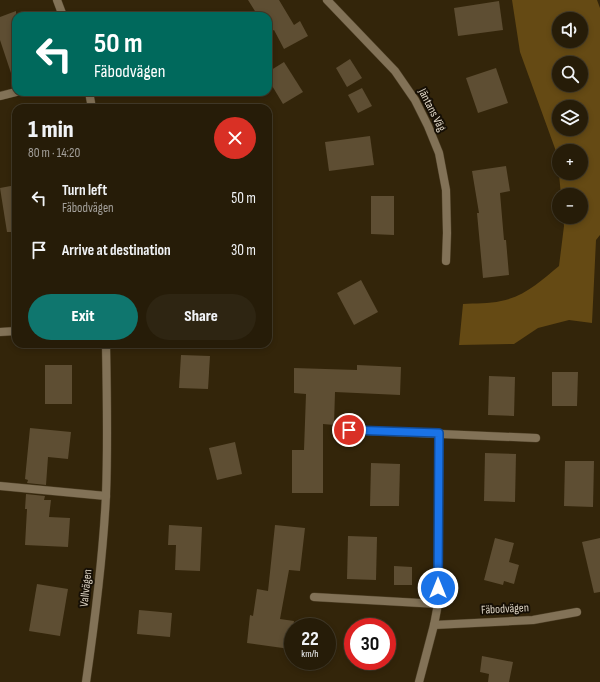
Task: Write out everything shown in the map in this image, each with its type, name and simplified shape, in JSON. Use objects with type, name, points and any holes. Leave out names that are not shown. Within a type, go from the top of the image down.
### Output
[{"type":"street","points":[[57,0],[62,12]]},
{"type":"street","name":"Jäntans Väg","points":[[327,0],[395,71],[415,100],[428,126],[439,153],[446,190],[446,261]]},
{"type":"street","points":[[0,96],[12,93]]},
{"type":"street","points":[[0,332],[12,331]]},
{"type":"street","name":"Vallvägen","points":[[86,682],[92,645],[106,496],[106,348]]},
{"type":"street","points":[[349,430],[536,438]]},
{"type":"street","points":[[419,682],[438,604],[439,433]]},
{"type":"street","points":[[0,486],[106,496]]},
{"type":"street","points":[[314,597],[438,604]]},
{"type":"street","name":"Fäbodvägen","points":[[434,625],[533,620],[577,612]]},
{"type":"shaded area","points":[[512,0],[597,0],[600,8],[600,235],[596,240],[592,323],[569,320],[538,328],[514,344],[459,345],[463,304],[492,303],[509,299],[525,292],[559,266],[564,224],[588,224],[588,188],[560,188],[560,180],[588,180],[588,144],[553,144],[520,52]]},
{"type":"building","points":[[248,0],[279,0],[294,25],[300,21],[308,36],[284,49],[274,30],[272,31],[272,12],[256,12]]},
{"type":"building","points":[[499,1],[503,30],[458,36],[454,8]]},
{"type":"building","points":[[12,12],[12,76],[0,40],[0,17]]},
{"type":"building","points":[[350,59],[362,78],[347,87],[336,68]]},
{"type":"building","points":[[284,62],[303,92],[283,104],[272,86],[272,70]]},
{"type":"building","points":[[496,68],[508,103],[478,113],[466,78]]},
{"type":"building","points":[[362,88],[372,106],[358,113],[348,95]]},
{"type":"building","points":[[370,136],[374,165],[329,171],[325,142]]},
{"type":"building","points":[[506,166],[510,191],[500,193],[509,275],[483,278],[477,213],[479,213],[472,171]]},
{"type":"building","points":[[12,186],[12,232],[7,232],[0,188]]},
{"type":"building","points":[[371,196],[394,196],[394,235],[371,234]]},
{"type":"building","points":[[361,280],[378,312],[354,325],[337,293]]},
{"type":"building","points":[[181,355],[210,356],[208,389],[179,388]]},
{"type":"building","points":[[45,365],[72,365],[72,404],[45,404]]},
{"type":"building","points":[[357,365],[401,367],[400,395],[335,392],[334,425],[323,424],[323,493],[292,493],[292,450],[304,450],[306,394],[294,393],[294,368],[357,370]]},
{"type":"building","points":[[552,372],[578,372],[577,406],[552,406]]},
{"type":"building","points":[[489,376],[515,377],[514,416],[488,415]]},
{"type":"building","points":[[30,428],[71,432],[68,459],[48,457],[46,485],[27,483],[28,480],[25,479]]},
{"type":"building","points":[[235,442],[242,474],[217,480],[209,448]]},
{"type":"building","points":[[485,453],[516,454],[515,502],[484,501]]},
{"type":"building","points":[[565,461],[594,461],[593,507],[564,506]]},
{"type":"building","points":[[371,463],[400,464],[399,506],[370,506]]},
{"type":"building","points":[[26,494],[45,496],[44,500],[51,500],[49,517],[70,518],[68,547],[25,545],[27,509],[25,509]]},
{"type":"building","points":[[169,525],[202,527],[200,571],[175,570],[176,545],[168,545]]},
{"type":"building","points":[[275,525],[305,528],[300,571],[289,570],[280,619],[284,620],[284,648],[247,643],[250,615],[253,616],[257,589],[268,591]]},
{"type":"building","points":[[348,536],[377,537],[376,580],[347,579]]},
{"type":"building","points":[[495,538],[514,543],[509,562],[519,565],[514,584],[504,581],[503,585],[484,580]]},
{"type":"building","points":[[600,538],[600,592],[594,593],[582,542]]},
{"type":"building","points":[[394,566],[412,567],[412,585],[394,585]]},
{"type":"building","points":[[37,584],[68,589],[60,636],[29,631]]},
{"type":"building","points":[[139,610],[172,613],[170,637],[137,634]]},
{"type":"building","points":[[482,656],[513,662],[509,682],[488,682],[489,674],[480,672]]},
{"type":"route","points":[[349,430],[439,433],[438,588]]}]
